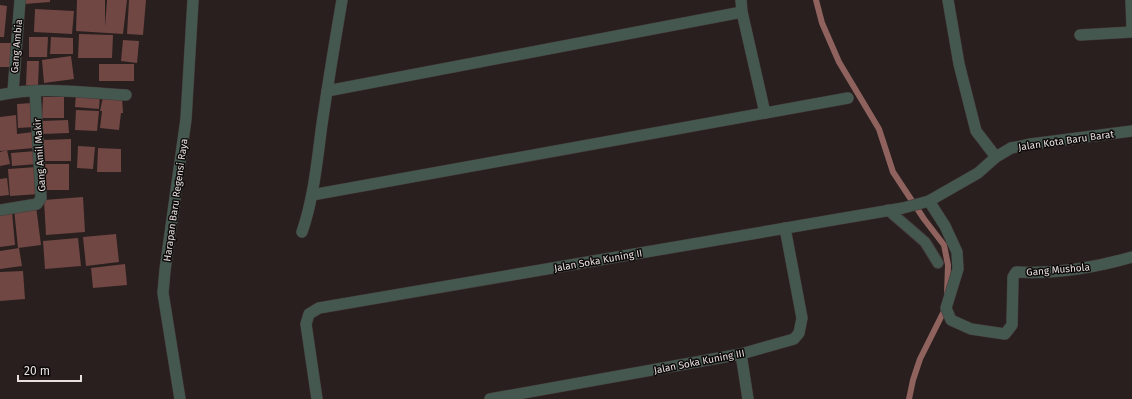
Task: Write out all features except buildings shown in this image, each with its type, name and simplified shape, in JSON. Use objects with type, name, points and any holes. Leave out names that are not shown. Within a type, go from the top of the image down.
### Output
[{"type":"street","name":"Gang Ambia","points":[[12,92],[20,0]]},
{"type":"street","name":"Harapan Baru Regensi Raya","points":[[180,399],[163,293],[186,120],[193,0]]},
{"type":"street","points":[[302,232],[312,195],[342,0]]},
{"type":"street","points":[[741,0],[742,12],[765,113]]},
{"type":"street","points":[[948,0],[960,64],[976,131],[996,157]]},
{"type":"street","points":[[1131,0],[1132,28]]},
{"type":"street","points":[[327,90],[742,12]]},
{"type":"street","points":[[1080,35],[1132,32]]},
{"type":"street","points":[[0,95],[12,92],[35,91],[126,95]]},
{"type":"street","name":"Gang Amil Makir","points":[[0,210],[37,204],[41,198],[35,91]]},
{"type":"street","points":[[312,195],[848,98]]},
{"type":"street","name":"Jalan Kota Baru Barat","points":[[898,208],[925,203],[978,173],[996,157],[1011,148],[1132,131]]},
{"type":"street","name":"Gang Mushola","points":[[925,203],[945,226],[957,252],[958,269],[946,308],[951,320],[971,329],[1005,334],[1012,325],[1013,277],[1016,272],[1033,273],[1066,270],[1132,258]]},
{"type":"street","name":"Jalan Soka Kuning II","points":[[317,399],[306,324],[309,314],[319,308],[898,208]]},
{"type":"street","name":"Jalan Soka Kuning III","points":[[490,399],[742,354],[794,339],[799,333],[802,318],[785,228]]},
{"type":"street","points":[[742,354],[748,399]]},
{"type":"lane","points":[[898,208],[925,242],[938,263]]},
{"type":"waterway","points":[[816,0],[822,23],[839,62],[879,129],[893,172],[924,219],[944,245],[948,265],[947,294]]},
{"type":"waterway","points":[[909,399],[920,359],[946,307]]}]
